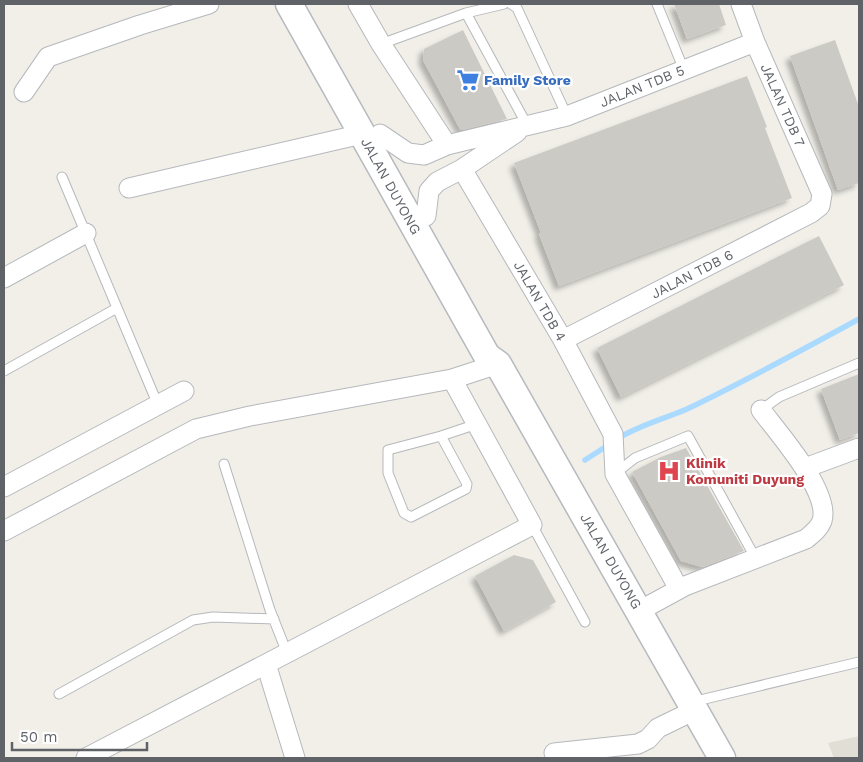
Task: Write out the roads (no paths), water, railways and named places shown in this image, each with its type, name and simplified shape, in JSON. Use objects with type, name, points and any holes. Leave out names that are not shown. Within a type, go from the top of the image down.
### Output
[{"type":"main road","name":"JALAN DUYONG","points":[[289,4],[371,134],[426,216],[501,350],[498,364]]},
{"type":"main road","name":"JALAN DUYONG","points":[[307,4],[371,134],[487,356],[498,364],[722,758]]},
{"type":"street","points":[[24,92],[48,58],[140,25],[208,4]]},
{"type":"street","points":[[358,4],[381,44],[447,145]]},
{"type":"street","name":"JALAN TDB 7","points":[[741,4],[755,42],[822,194],[820,206]]},
{"type":"street","name":"JALAN TDB 5","points":[[371,134],[408,153],[424,155],[447,145],[567,116],[755,42]]},
{"type":"street","points":[[426,216],[429,191],[436,182],[462,169],[527,125]]},
{"type":"street","points":[[129,188],[371,134]]},
{"type":"street","name":"JALAN TDB 4","points":[[462,169],[563,340],[613,442],[615,474]]},
{"type":"street","name":"JALAN TDB 6","points":[[563,340],[811,213],[820,206]]},
{"type":"street","points":[[4,278],[86,233]]},
{"type":"street","points":[[4,531],[196,429],[250,416],[452,379],[498,364]]},
{"type":"street","points":[[86,758],[532,525],[452,379]]},
{"type":"street","points":[[4,487],[184,391]]},
{"type":"street","points":[[639,611],[680,589],[806,539],[815,532],[822,522],[819,495],[805,468],[761,410]]},
{"type":"street","points":[[805,468],[859,448]]},
{"type":"street","points":[[615,474],[680,589]]},
{"type":"street","points":[[266,664],[295,758]]},
{"type":"street","points":[[554,753],[638,744],[648,739],[658,728],[693,706]]},
{"type":"lane","points":[[381,44],[466,13],[504,4]]},
{"type":"lane","points":[[511,4],[517,8],[567,116]]},
{"type":"lane","points":[[657,4],[684,70]]},
{"type":"lane","points":[[466,13],[527,125]]},
{"type":"lane","points":[[62,176],[158,405]]},
{"type":"lane","points":[[4,371],[118,308]]},
{"type":"lane","points":[[761,410],[779,397],[859,363]]},
{"type":"lane","points":[[441,436],[467,484],[466,489],[411,517],[404,513],[388,473],[388,450],[477,424]]},
{"type":"lane","points":[[615,474],[635,458],[688,436],[756,559]]},
{"type":"lane","points":[[224,464],[274,619],[287,653]]},
{"type":"lane","points":[[532,525],[585,622]]},
{"type":"lane","points":[[59,694],[193,620],[213,617],[274,619]]},
{"type":"lane","points":[[693,706],[859,662]]},
{"type":"waterway","points":[[617,439],[634,430],[687,409],[859,319]]},
{"type":"waterway","points":[[585,460],[610,444]]},
{"type":"place","name":"Family Store","points":[[468,80]]},
{"type":"place","name":"Klinik Komuniti Duyung","points":[[669,471]]}]
